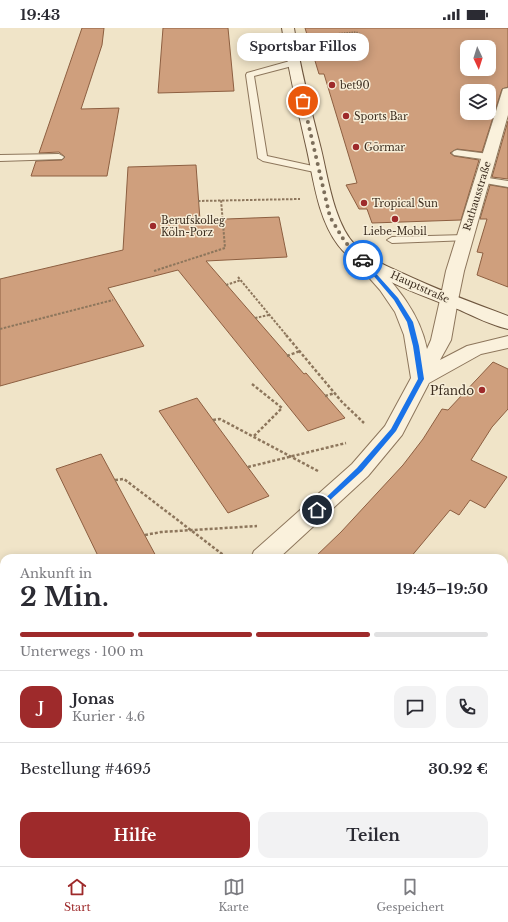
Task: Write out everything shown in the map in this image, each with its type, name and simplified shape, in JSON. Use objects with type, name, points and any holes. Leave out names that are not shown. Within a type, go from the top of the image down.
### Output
[{"type":"street","name":"Hauptstraße","points":[[288,28],[293,63],[330,217],[345,242],[359,256],[378,268],[449,300],[508,323]]},
{"type":"street","name":"Rathausstraße","points":[[268,554],[360,470],[394,430],[421,379],[441,340],[455,271],[508,92]]},
{"type":"street","points":[[359,256],[396,299],[410,322],[416,346],[421,379],[474,350],[508,342]]},
{"type":"lane","points":[[293,63],[250,75],[263,158],[319,170]]},
{"type":"lane","points":[[457,153],[489,157]]},
{"type":"lane","points":[[0,158],[59,156]]},
{"type":"lane","points":[[482,180],[508,184]]},
{"type":"lane","points":[[392,240],[465,238]]},
{"type":"path","points":[[334,34],[356,32],[361,34],[357,37],[362,41],[358,44],[363,47],[362,49],[338,47]]},
{"type":"path","points":[[198,201],[300,199]]},
{"type":"path","points":[[154,271],[225,248],[220,200]]},
{"type":"path","points":[[238,277],[335,393],[364,424]]},
{"type":"path","points":[[226,285],[241,280]]},
{"type":"path","points":[[0,329],[113,300]]},
{"type":"path","points":[[255,318],[269,315]]},
{"type":"path","points":[[287,356],[300,352]]},
{"type":"path","points":[[252,384],[282,408],[253,437]]},
{"type":"path","points":[[325,396],[335,393]]},
{"type":"path","points":[[213,420],[220,419],[320,472]]},
{"type":"path","points":[[248,467],[351,442]]},
{"type":"path","points":[[115,480],[124,479],[222,554]]},
{"type":"path","points":[[145,535],[161,532],[264,525]]},
{"type":"building","points":[[82,28],[104,28],[102,45],[81,109],[119,108],[107,176],[31,176],[36,161],[62,160],[65,157],[59,152],[39,153]]},
{"type":"building","points":[[163,28],[228,28],[234,91],[158,93]]},
{"type":"building","points":[[305,28],[508,28],[508,87],[502,89],[496,108],[496,84],[460,84],[460,120],[492,120],[482,152],[457,149],[450,153],[454,156],[479,160],[461,220],[372,223],[367,209],[359,209],[346,185],[357,183],[324,74],[319,74]]},
{"type":"building","points":[[508,121],[508,179],[492,177]]},
{"type":"building","points":[[196,165],[200,220],[279,217],[287,257],[206,261],[304,374],[306,373],[345,418],[308,431],[178,270],[108,288],[144,346],[0,386],[0,279],[123,250],[128,167]]},
{"type":"building","points":[[490,185],[508,188],[508,287],[477,275],[483,253],[477,252],[487,219],[480,219]]},
{"type":"building","points":[[493,362],[508,369],[508,409],[492,427],[471,460],[507,477],[485,508],[470,500],[459,515],[450,510],[413,554],[318,554],[341,532],[403,465],[423,439],[442,409],[448,410]]},
{"type":"building","points":[[197,398],[269,496],[228,513],[159,411]]},
{"type":"building","points":[[101,454],[155,554],[97,554],[56,469]]},
{"type":"way so far","points":[[303,101],[330,217],[345,242],[363,260]]},
{"type":"place","name":"bet90","points":[[332,85]]},
{"type":"place","name":"Sportsbar Fillos","points":[[303,101]]},
{"type":"place","name":"Sports Bar","points":[[346,116]]},
{"type":"place","name":"Görmar","points":[[356,147]]},
{"type":"place","name":"Tropical Sun","points":[[364,203]]},
{"type":"place","name":"Liebe-Mobil","points":[[395,219]]},
{"type":"place","name":"Berufskolleg Köln-Porz","points":[[153,226]]},
{"type":"place","name":"Pfando","points":[[482,390]]},
{"type":"route","points":[[317,510],[360,470],[394,430],[421,379],[416,346],[410,322],[396,299],[363,260]]}]
